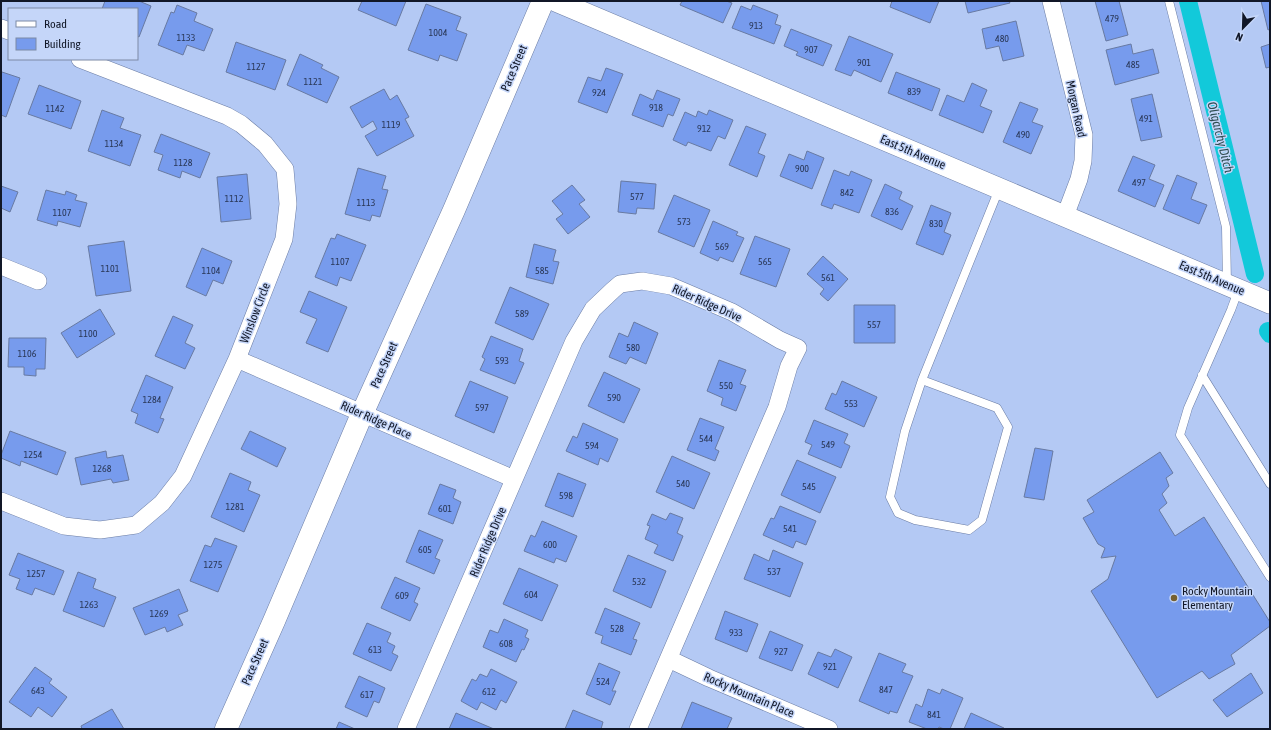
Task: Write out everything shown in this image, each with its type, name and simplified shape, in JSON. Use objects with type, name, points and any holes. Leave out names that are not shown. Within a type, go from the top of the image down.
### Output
[{"type":"main road","name":"Pace Street","points":[[226,729],[543,1]]},
{"type":"street","name":"East 5th Avenue","points":[[556,1],[1270,303]]},
{"type":"street","name":"Morgan Road","points":[[1050,1],[1084,135],[1084,160],[1079,179],[1065,216]]},
{"type":"street","name":"Winslow Circle","points":[[1,501],[64,526],[100,530],[136,525],[162,503],[183,476],[237,359],[284,239],[288,204],[285,169],[265,144],[240,124],[227,116],[83,60]]},
{"type":"street","points":[[1,266],[38,281]]},
{"type":"street","name":"Rider Ridge Drive","points":[[406,729],[574,341],[594,310],[620,284],[642,282],[671,286],[732,312],[780,340],[798,348],[789,366],[777,407],[638,729]]},
{"type":"street","name":"Rider Ridge Place","points":[[237,359],[514,479]]},
{"type":"street","name":"Rocky Mountain Place","points":[[669,659],[709,678],[829,729]]},
{"type":"lane","points":[[1169,1],[1226,227],[1233,287],[1231,310],[1188,408],[1180,435],[1270,578]]},
{"type":"lane","points":[[922,380],[997,408],[1008,427],[982,520],[969,530],[915,520],[898,513],[890,497],[905,431],[922,380],[999,188]]},
{"type":"lane","points":[[1202,375],[1270,484]]},
{"type":"building","points":[[105,1],[139,1],[151,6],[139,37],[138,8],[102,8]]},
{"type":"building","points":[[362,1],[406,1],[396,26],[358,10]]},
{"type":"building","points":[[682,1],[726,1],[732,3],[723,23],[680,5]]},
{"type":"building","points":[[892,1],[939,1],[930,23],[890,7]]},
{"type":"building","points":[[965,1],[1009,1],[1010,3],[968,13]]},
{"type":"building","points":[[1095,1],[1119,1],[1128,35],[1106,41]]},
{"type":"building","points":[[1261,1],[1270,1],[1270,29],[1268,30]]},
{"type":"building","points":[[426,4],[461,17],[456,30],[467,34],[457,61],[440,55],[438,61],[408,50]]},
{"type":"building","points":[[177,5],[197,13],[194,21],[213,29],[204,51],[187,45],[183,55],[158,45],[171,12],[174,13]]},
{"type":"building","points":[[753,5],[778,15],[775,24],[781,26],[774,44],[732,28],[741,6],[751,10]]},
{"type":"building","points":[[1016,21],[1024,56],[1003,61],[999,46],[986,49],[982,29]]},
{"type":"building","points":[[791,29],[832,45],[823,66],[796,55],[798,52],[784,46]]},
{"type":"building","points":[[849,36],[893,54],[881,82],[854,70],[851,76],[835,70]]},
{"type":"building","points":[[236,42],[286,60],[275,90],[226,72]]},
{"type":"building","points":[[1131,44],[1133,54],[1153,49],[1159,73],[1115,85],[1106,50]]},
{"type":"building","points":[[1270,44],[1270,67],[1266,68],[1261,47]]},
{"type":"building","points":[[300,54],[323,65],[321,68],[339,77],[327,103],[287,85]]},
{"type":"building","points":[[606,68],[623,74],[607,113],[578,102],[588,77],[601,81]]},
{"type":"building","points":[[2,72],[20,78],[6,117],[1,115]]},
{"type":"building","points":[[896,72],[940,89],[932,111],[888,93]]},
{"type":"building","points":[[972,83],[987,90],[980,106],[992,111],[983,133],[939,115],[947,95],[964,102]]},
{"type":"building","points":[[39,85],[81,101],[71,129],[28,114]]},
{"type":"building","points":[[384,89],[390,100],[397,95],[409,117],[405,119],[414,136],[377,156],[365,136],[377,129],[373,121],[362,128],[350,107]]},
{"type":"building","points":[[657,90],[680,99],[673,116],[668,114],[663,127],[632,115],[640,94],[653,100]]},
{"type":"building","points":[[1152,94],[1162,137],[1141,141],[1131,99]]},
{"type":"building","points":[[1020,102],[1038,109],[1032,122],[1043,126],[1031,154],[1003,142]]},
{"type":"building","points":[[102,110],[124,118],[120,128],[141,135],[130,166],[88,151]]},
{"type":"building","points":[[709,110],[733,120],[725,139],[718,136],[711,151],[688,142],[686,146],[673,140],[685,112],[696,117],[698,111],[707,115]]},
{"type":"building","points":[[746,126],[766,134],[758,153],[765,156],[757,177],[729,165]]},
{"type":"building","points":[[161,134],[210,153],[200,178],[182,171],[180,178],[158,170],[163,155],[154,152]]},
{"type":"building","points":[[807,151],[824,158],[812,189],[780,176],[789,154],[804,160]]},
{"type":"building","points":[[1133,156],[1155,165],[1149,179],[1164,185],[1155,207],[1118,191]]},
{"type":"building","points":[[358,168],[386,176],[382,189],[388,190],[380,217],[372,215],[370,221],[345,214]]},
{"type":"building","points":[[834,170],[849,176],[851,171],[872,180],[859,213],[834,204],[832,209],[821,205]]},
{"type":"building","points":[[247,174],[251,219],[221,222],[217,177]]},
{"type":"building","points":[[1177,175],[1197,183],[1191,199],[1207,205],[1199,224],[1163,209]]},
{"type":"building","points":[[621,181],[656,184],[654,209],[637,208],[636,214],[618,212]]},
{"type":"building","points":[[885,184],[902,192],[899,199],[913,206],[902,230],[871,216]]},
{"type":"building","points":[[572,185],[585,200],[579,204],[590,217],[568,234],[556,219],[563,214],[552,201]]},
{"type":"building","points":[[1,186],[18,192],[10,212],[1,208]]},
{"type":"building","points":[[46,190],[65,195],[66,191],[77,195],[75,200],[87,203],[80,227],[58,221],[57,226],[37,220]]},
{"type":"building","points":[[674,195],[710,210],[694,247],[658,232]]},
{"type":"building","points":[[931,205],[951,213],[944,232],[951,235],[943,255],[916,244]]},
{"type":"building","points":[[713,221],[738,232],[736,235],[744,238],[733,262],[720,257],[718,261],[700,253]]},
{"type":"building","points":[[337,234],[366,245],[351,281],[340,277],[337,286],[315,277],[331,238],[335,239]]},
{"type":"building","points":[[755,236],[790,249],[776,287],[740,274]]},
{"type":"building","points":[[124,241],[131,291],[96,296],[88,246]]},
{"type":"building","points":[[534,244],[556,250],[553,261],[559,262],[553,284],[526,277]]},
{"type":"building","points":[[202,248],[232,261],[223,284],[213,280],[206,296],[186,287]]},
{"type":"building","points":[[823,256],[848,279],[828,301],[820,294],[824,289],[807,274]]},
{"type":"building","points":[[510,287],[549,304],[533,340],[495,323]]},
{"type":"building","points":[[309,291],[347,307],[328,352],[306,343],[317,319],[300,312]]},
{"type":"building","points":[[854,305],[895,305],[895,343],[854,343]]},
{"type":"building","points":[[100,309],[115,334],[77,358],[61,333]]},
{"type":"building","points":[[173,316],[193,325],[185,343],[195,348],[185,369],[155,356]]},
{"type":"building","points":[[634,322],[658,333],[646,364],[630,357],[626,364],[609,357],[619,333],[628,337]]},
{"type":"building","points":[[491,336],[523,349],[519,361],[524,363],[515,384],[480,370],[485,359],[482,357]]},
{"type":"building","points":[[9,338],[46,338],[45,369],[36,369],[36,376],[24,375],[24,367],[8,367]]},
{"type":"building","points":[[719,360],[746,370],[740,384],[746,386],[736,411],[721,405],[723,398],[707,391]]},
{"type":"building","points":[[604,372],[640,389],[624,423],[588,406]]},
{"type":"building","points":[[146,375],[173,387],[160,418],[164,419],[158,433],[135,423],[138,414],[131,411]]},
{"type":"building","points":[[470,381],[508,397],[494,433],[455,416]]},
{"type":"building","points":[[842,381],[877,397],[864,427],[825,409],[832,393],[836,395]]},
{"type":"building","points":[[700,418],[724,427],[715,449],[719,451],[715,461],[687,450]]},
{"type":"building","points":[[814,420],[848,434],[844,443],[850,446],[841,468],[808,454],[812,445],[805,442]]},
{"type":"building","points":[[583,423],[618,439],[608,462],[600,458],[598,465],[566,451],[573,436],[577,438]]},
{"type":"building","points":[[10,431],[66,452],[57,475],[21,461],[20,466],[1,458]]},
{"type":"building","points":[[250,431],[286,448],[277,467],[241,449]]},
{"type":"building","points":[[1035,448],[1053,451],[1044,500],[1024,497]]},
{"type":"building","points":[[106,451],[107,458],[123,455],[129,480],[113,483],[111,479],[81,485],[75,458]]},
{"type":"building","points":[[1160,452],[1173,473],[1166,478],[1169,486],[1162,494],[1167,503],[1159,510],[1175,536],[1204,517],[1270,622],[1270,626],[1231,655],[1235,664],[1209,679],[1202,671],[1157,698],[1091,591],[1108,579],[1116,556],[1101,558],[1105,548],[1098,544],[1083,518],[1094,512],[1087,500]]},
{"type":"building","points":[[672,456],[710,473],[694,509],[656,492]]},
{"type":"building","points":[[797,460],[836,477],[820,513],[781,495]]},
{"type":"building","points":[[230,473],[251,482],[248,490],[260,495],[244,532],[211,517]]},
{"type":"building","points":[[558,473],[586,484],[573,517],[545,506]]},
{"type":"building","points":[[440,484],[456,490],[453,498],[461,502],[453,524],[428,514]]},
{"type":"building","points":[[780,506],[816,521],[806,545],[796,541],[793,548],[763,535],[771,518],[774,519]]},
{"type":"building","points":[[670,513],[683,518],[677,533],[683,536],[673,561],[654,553],[658,545],[645,539],[650,526],[647,525],[652,514],[666,520]]},
{"type":"building","points":[[542,521],[577,536],[566,562],[556,558],[554,563],[524,551],[531,535],[535,537]]},
{"type":"building","points":[[419,530],[443,540],[435,558],[440,560],[434,574],[406,562]]},
{"type":"building","points":[[215,538],[237,546],[218,592],[190,581],[205,545],[211,547]]},
{"type":"building","points":[[773,550],[803,563],[790,597],[744,579],[754,554],[769,561]]},
{"type":"building","points":[[18,553],[64,571],[54,595],[35,588],[32,595],[16,589],[20,579],[9,575]]},
{"type":"building","points":[[628,555],[666,571],[651,608],[613,591]]},
{"type":"building","points":[[519,568],[558,585],[542,621],[503,604]]},
{"type":"building","points":[[78,572],[96,579],[93,588],[116,597],[104,627],[63,611]]},
{"type":"building","points":[[395,577],[420,588],[414,602],[418,604],[410,621],[381,608]]},
{"type":"building","points":[[179,589],[188,611],[178,615],[183,625],[167,632],[165,627],[145,635],[133,608]]},
{"type":"building","points":[[605,608],[640,623],[633,639],[637,640],[631,655],[601,643],[603,636],[595,633]]},
{"type":"building","points":[[725,611],[758,624],[747,652],[715,639]]},
{"type":"building","points":[[504,619],[528,630],[525,637],[529,639],[516,662],[483,647],[490,630],[498,633]]},
{"type":"building","points":[[367,623],[391,633],[387,642],[395,646],[392,653],[398,656],[391,671],[353,654]]},
{"type":"building","points":[[770,631],[803,645],[792,671],[759,658]]},
{"type":"building","points":[[835,649],[852,657],[838,688],[808,674],[818,652],[831,657]]},
{"type":"building","points":[[879,653],[906,664],[902,672],[913,676],[897,713],[890,711],[889,714],[859,701]]},
{"type":"building","points":[[599,663],[620,672],[612,691],[616,691],[610,705],[586,694]]},
{"type":"building","points":[[35,667],[52,679],[49,683],[67,697],[52,717],[38,707],[31,717],[9,702]]},
{"type":"building","points":[[491,669],[517,682],[506,703],[501,700],[496,710],[481,702],[477,710],[461,701],[472,679],[476,681],[480,674],[487,677]]},
{"type":"building","points":[[1251,673],[1263,693],[1227,717],[1213,700]]},
{"type":"building","points":[[359,676],[385,688],[379,703],[374,701],[367,717],[345,707]]},
{"type":"building","points":[[928,689],[940,694],[942,689],[963,698],[950,729],[939,727],[938,729],[927,729],[909,722],[916,704],[922,707]]},
{"type":"building","points":[[692,702],[732,718],[727,729],[681,729]]},
{"type":"building","points":[[112,709],[124,729],[82,729],[81,726]]},
{"type":"building","points":[[573,710],[603,722],[601,729],[565,729]]},
{"type":"building","points":[[456,713],[494,729],[449,729]]},
{"type":"building","points":[[971,713],[1004,728],[1004,729],[964,729]]},
{"type":"building","points":[[339,722],[355,729],[336,729]]},
{"type":"waterway","name":"Oligarchy Ditch","points":[[1188,1],[1255,274]]},
{"type":"place","name":"Rocky Mountain Elementary","points":[[1174,598]]}]
